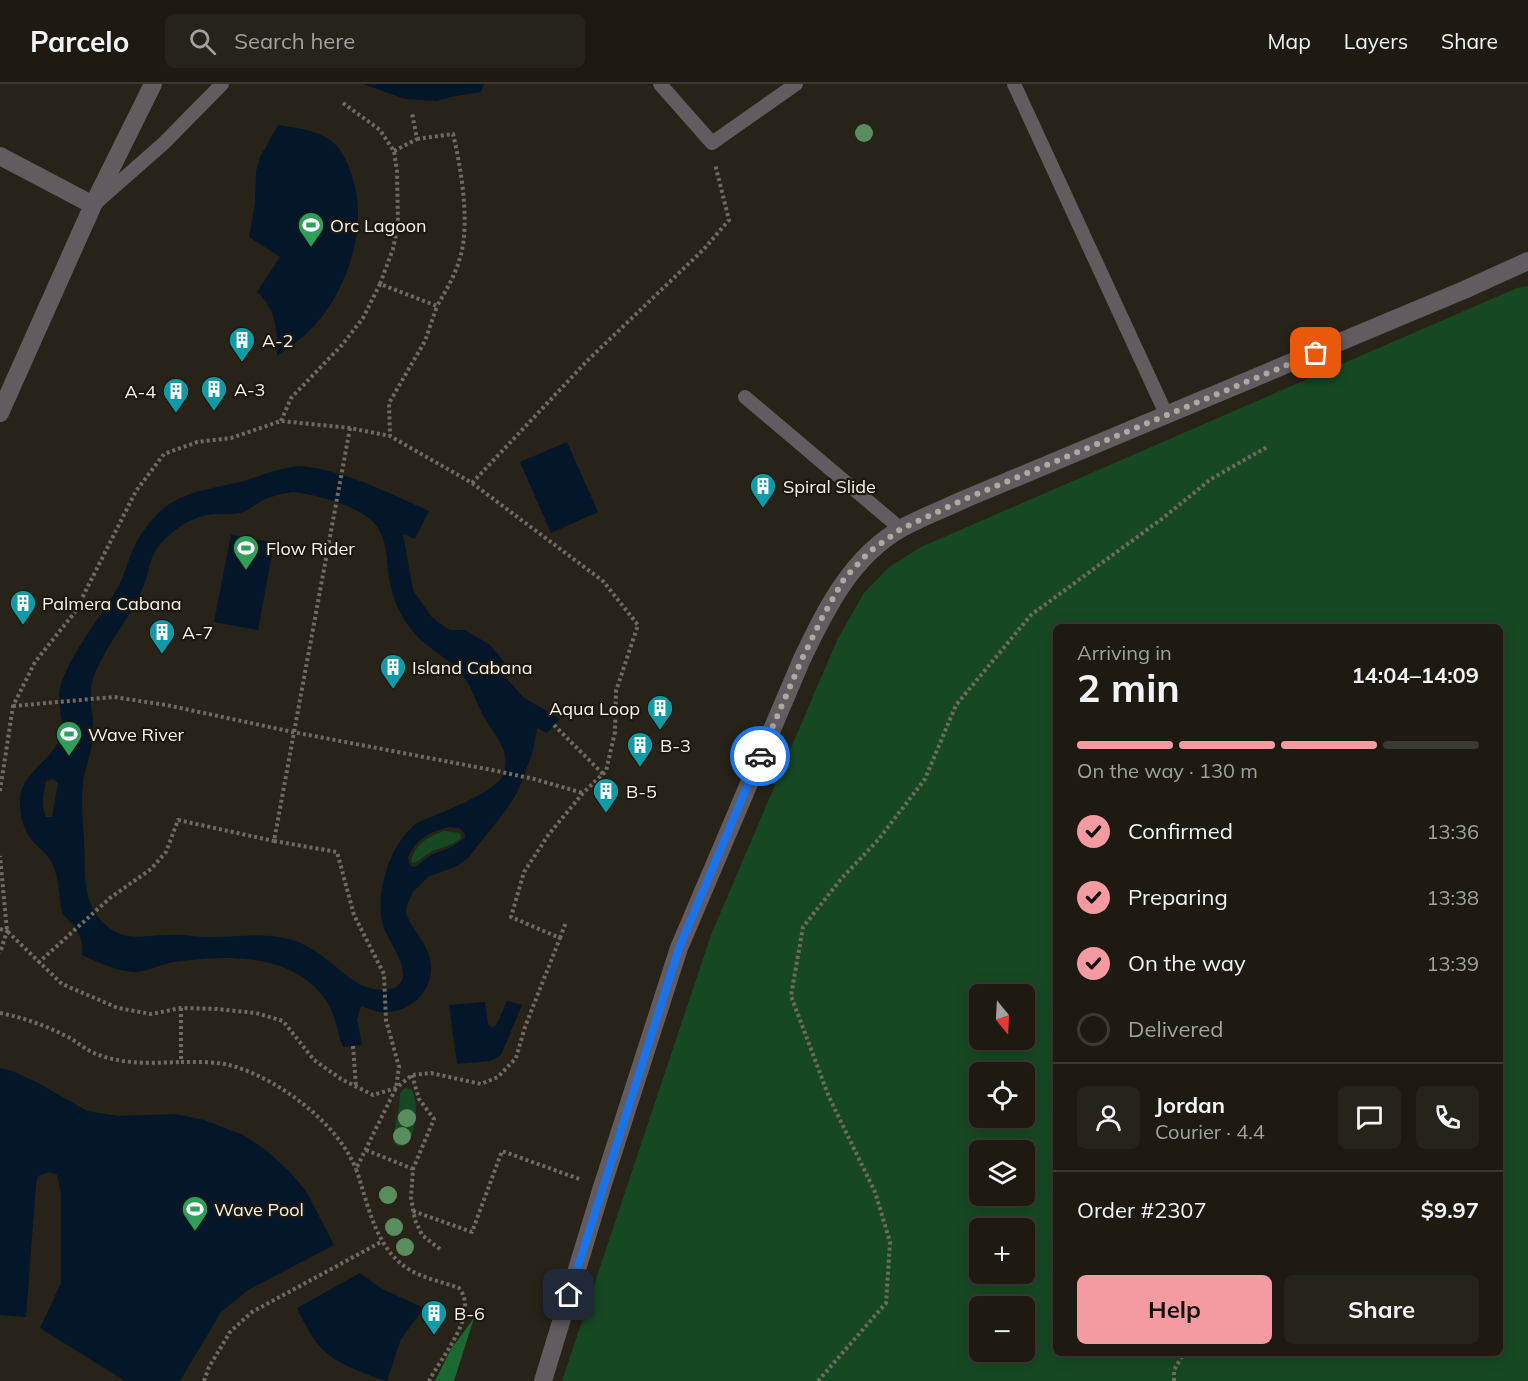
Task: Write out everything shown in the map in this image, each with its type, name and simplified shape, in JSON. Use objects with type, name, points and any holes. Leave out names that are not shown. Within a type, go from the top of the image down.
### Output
[{"type":"street","points":[[0,413],[93,206],[153,84]]},
{"type":"street","points":[[0,156],[93,206]]},
{"type":"street","points":[[543,1381],[602,1187],[679,948],[802,659],[844,579],[869,552],[901,529],[965,499],[1167,416],[1528,261]]},
{"type":"lane","points":[[93,206],[164,143],[222,84]]},
{"type":"lane","points":[[660,84],[712,143],[796,84]]},
{"type":"lane","points":[[1014,84],[1167,416]]},
{"type":"lane","points":[[745,397],[901,529]]},
{"type":"path","points":[[281,421],[291,398],[342,345],[363,318],[380,284],[393,249],[398,225],[397,171],[394,151],[380,130],[343,104]]},
{"type":"path","points":[[412,113],[417,139]]},
{"type":"path","points":[[390,436],[389,403],[425,340],[437,306],[449,284],[462,251],[464,224],[461,167],[453,134],[417,139],[394,151]]},
{"type":"path","points":[[472,483],[587,361],[704,249],[729,220],[717,178],[712,143]]},
{"type":"path","points":[[380,284],[437,306]]},
{"type":"path","points":[[0,791],[13,706],[35,662],[75,612],[136,491],[164,454],[197,442],[231,438],[281,421],[350,428],[390,436],[472,483],[603,581],[638,625],[616,691],[615,732],[606,771],[549,834],[524,872],[511,917],[560,938]]},
{"type":"path","points":[[274,841],[350,428]]},
{"type":"path","points":[[818,1381],[886,1303],[890,1242],[875,1192],[829,1096],[792,996],[803,927],[841,879],[878,840],[925,779],[956,705],[1031,615],[1163,518],[1211,479],[1267,447]]},
{"type":"path","points":[[13,706],[114,697],[166,705],[492,770],[584,793]]},
{"type":"path","points":[[554,725],[603,774]]},
{"type":"path","points":[[38,963],[110,898],[152,869],[166,852],[178,820],[337,852],[354,915],[384,974],[387,1020],[399,1067],[396,1088],[356,1169]]},
{"type":"path","points":[[0,856],[6,931],[0,953]]},
{"type":"path","points":[[0,929],[6,931],[62,984],[118,1008],[151,1014],[181,1008],[218,1009],[256,1013],[283,1021],[314,1060],[341,1079],[373,1095],[396,1088],[412,1075],[431,1073],[481,1084],[498,1077],[516,1058],[525,1027],[566,922]]},
{"type":"path","points":[[181,1008],[181,1062]]},
{"type":"path","points":[[0,1012],[25,1018],[52,1029],[94,1053],[108,1058],[144,1063],[213,1062],[234,1066],[260,1076],[307,1107],[331,1130],[352,1158],[381,1242],[394,1258],[412,1271],[459,1288],[463,1293],[465,1311],[457,1333],[429,1381]]},
{"type":"path","points":[[353,1046],[356,1087]]},
{"type":"path","points":[[412,1075],[419,1099],[434,1119],[413,1169],[411,1197],[413,1211],[422,1235],[441,1250]]},
{"type":"path","points":[[366,1150],[413,1169]]},
{"type":"path","points":[[413,1211],[472,1232],[502,1151],[602,1187]]},
{"type":"path","points":[[204,1381],[209,1367],[231,1332],[252,1312],[381,1242]]},
{"type":"path","points":[[1174,1381],[1174,1370],[1182,1356]]},
{"type":"green space","points":[[1528,286],[1528,1381],[562,1381],[711,935],[838,638],[864,593],[888,568],[921,547],[1517,288]]},
{"type":"green space","points":[[444,831],[460,833],[461,838],[412,863],[413,853],[420,845],[428,838]]},
{"type":"green space","points":[[405,1088],[412,1090],[416,1104],[416,1120],[408,1141],[404,1146],[398,1146],[393,1142],[400,1093]]},
{"type":"green space","points":[[474,1318],[454,1381],[435,1381],[451,1349]]},
{"type":"water","points":[[363,84],[484,84],[481,92],[437,101],[405,99]]},
{"type":"water","name":"Orc Lagoon","points":[[278,125],[315,132],[338,147],[353,179],[358,220],[350,262],[332,302],[306,334],[277,356],[277,338],[272,313],[257,292],[280,257],[249,237],[255,204],[256,171],[260,157]]},
{"type":"water","points":[[567,442],[598,512],[551,533],[520,462]]},
{"type":"water","name":"Wave River","points":[[301,466],[350,477],[429,511],[415,539],[403,534],[413,590],[431,616],[439,623],[450,630],[465,630],[490,645],[506,664],[500,671],[523,697],[560,719],[547,733],[537,728],[533,751],[517,793],[468,858],[457,866],[428,877],[413,892],[406,913],[430,959],[431,970],[425,990],[411,1004],[391,1012],[380,1012],[361,1006],[357,1020],[362,1045],[343,1047],[334,1016],[326,1000],[312,984],[296,973],[277,965],[257,960],[215,958],[174,962],[134,972],[114,968],[82,955],[82,943],[78,932],[63,915],[52,863],[29,835],[20,809],[24,784],[56,746],[62,731],[59,694],[64,676],[76,652],[118,587],[136,542],[151,521],[162,510],[186,496]],"holes":[[[293,492],[324,498],[347,506],[373,522],[385,543],[391,589],[403,618],[421,640],[452,664],[462,675],[486,721],[500,742],[505,757],[503,775],[498,782],[478,796],[417,823],[399,842],[392,855],[383,882],[382,922],[402,966],[403,975],[401,982],[394,988],[386,990],[359,984],[317,952],[289,939],[258,936],[137,937],[122,935],[108,927],[99,918],[93,909],[86,887],[82,793],[93,736],[91,686],[104,654],[140,595],[154,552],[172,533],[191,520],[206,515],[240,513],[266,499]],[[53,779],[58,783],[52,817],[46,817],[43,808],[46,781]],[[449,827],[459,828],[464,832],[465,838],[452,847],[431,855],[415,867],[410,866],[408,857],[412,850],[430,834]]]},
{"type":"water","name":"Flow Rider","points":[[231,535],[274,543],[258,630],[214,622]]},
{"type":"water","points":[[507,1001],[522,1005],[501,1055],[490,1061],[457,1064],[449,1005],[485,1002],[488,1024],[492,1028],[497,1024]]},
{"type":"water","name":"Wave Pool","points":[[0,1068],[40,1084],[87,1111],[118,1116],[175,1114],[204,1120],[243,1135],[266,1150],[306,1191],[334,1245],[248,1290],[221,1312],[180,1381],[125,1381],[40,1328],[61,1283],[61,1194],[57,1175],[49,1172],[38,1176],[36,1184],[26,1317],[0,1315]]},
{"type":"water","points":[[360,1273],[382,1289],[424,1308],[401,1339],[387,1381],[361,1372],[328,1354],[315,1340],[297,1308]]},
{"type":"way so far","points":[[760,756],[823,616],[844,579],[869,552],[901,529],[965,499],[1316,353]]},
{"type":"place","name":"Orc Lagoon","points":[[311,248]]},
{"type":"place","name":"A-2","points":[[242,363]]},
{"type":"place","name":"A-3","points":[[214,412]]},
{"type":"place","name":"A-4","points":[[176,414]]},
{"type":"place","name":"Spiral Slide","points":[[763,509]]},
{"type":"place","name":"Flow Rider","points":[[246,571]]},
{"type":"place","name":"Palmera Cabana","points":[[23,626]]},
{"type":"place","name":"A-7","points":[[162,655]]},
{"type":"place","name":"Island Cabana","points":[[393,690]]},
{"type":"place","name":"Aqua Loop","points":[[660,731]]},
{"type":"place","name":"Wave River","points":[[69,757]]},
{"type":"place","name":"B-3","points":[[640,768]]},
{"type":"place","name":"B-5","points":[[606,814]]},
{"type":"place","name":"Wave Pool","points":[[195,1232]]},
{"type":"place","name":"B-6","points":[[434,1336]]},
{"type":"route","points":[[569,1295],[679,948],[760,756]]}]
